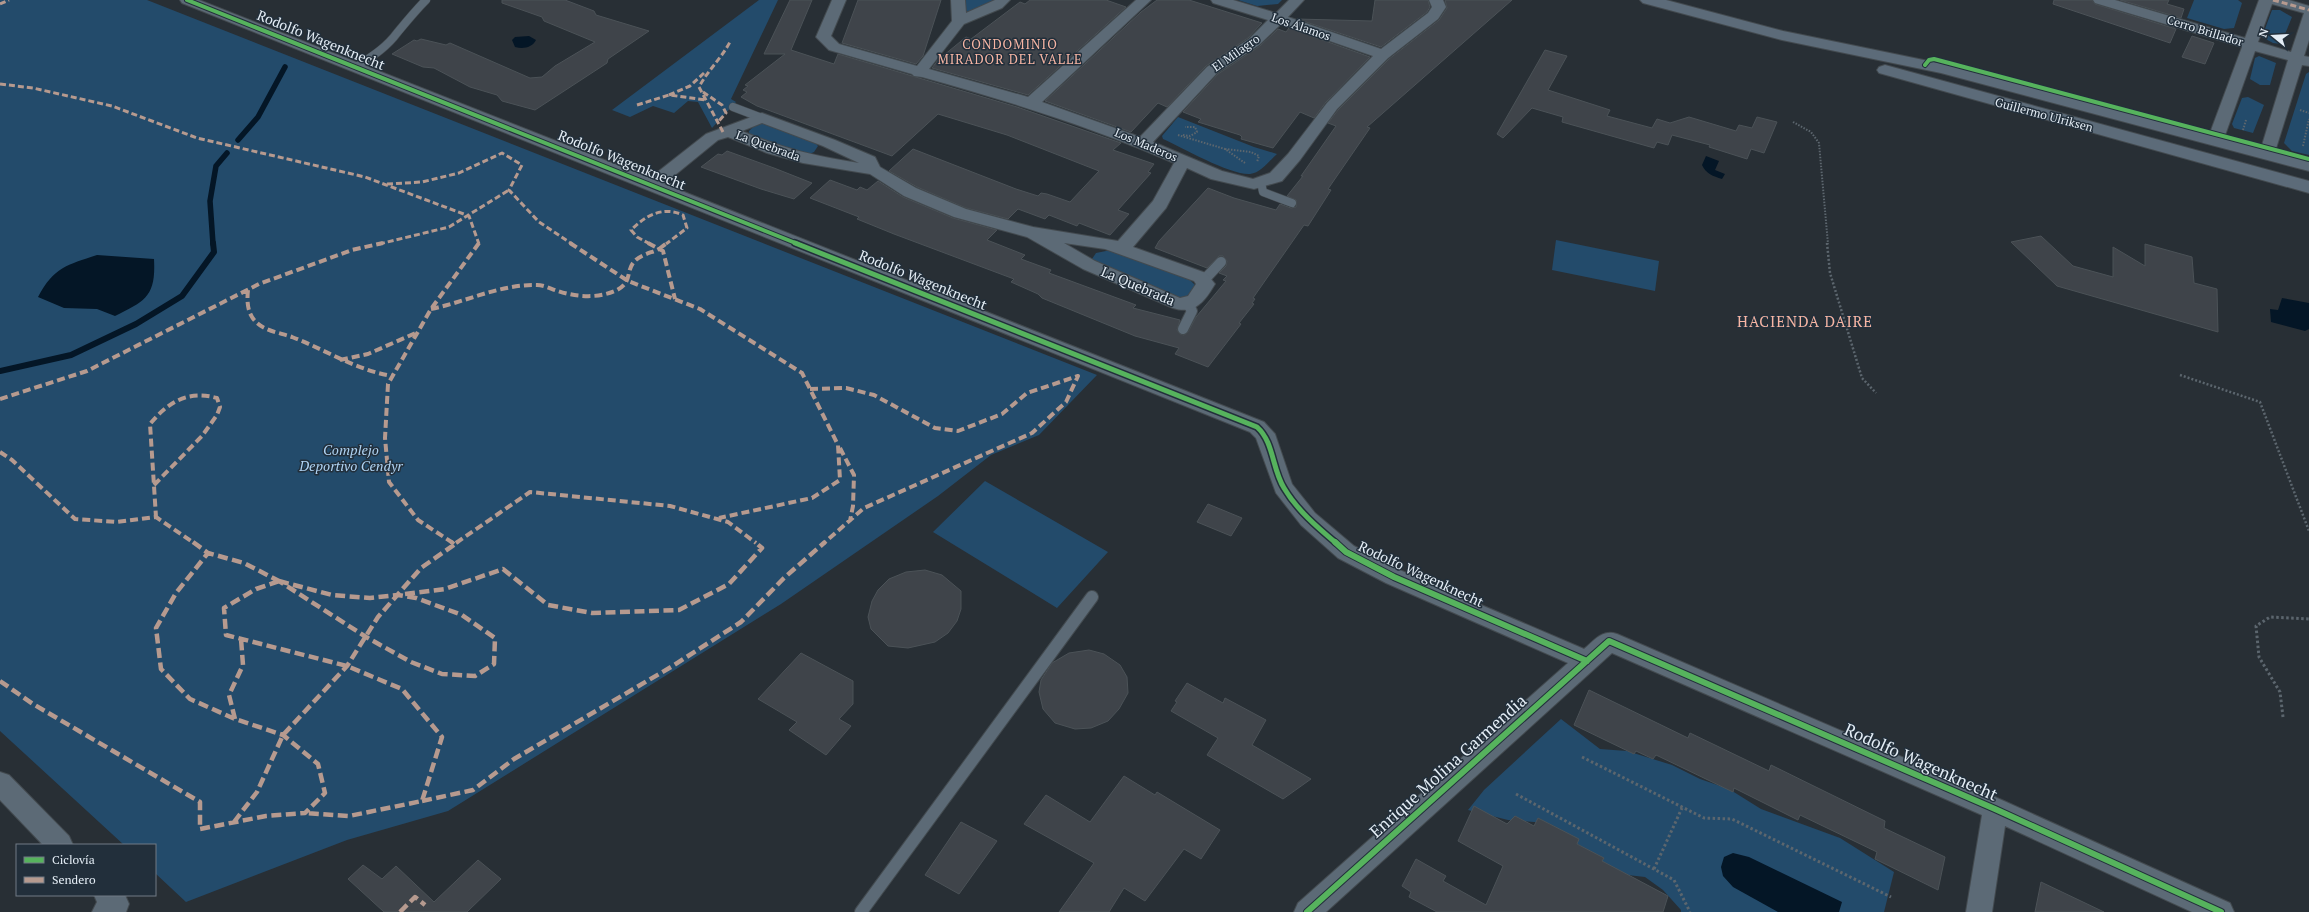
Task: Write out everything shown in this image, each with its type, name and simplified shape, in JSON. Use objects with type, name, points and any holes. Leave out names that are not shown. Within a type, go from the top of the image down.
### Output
[{"type":"main road","name":"Guillermo Ulriksen","points":[[1648,0],[1782,35],[1957,73],[2309,166]]},
{"type":"main road","name":"Guillermo Ulriksen","points":[[1782,35],[1856,61],[1934,84],[2309,187]]},
{"type":"main road","points":[[1934,84],[1944,76],[1957,73]]},
{"type":"main road","points":[[2196,156],[2243,161],[2260,159],[2267,155]]},
{"type":"street","name":"Rodolfo Wagenknecht","points":[[187,0],[1257,427],[1264,434],[1283,487],[1308,519],[1346,552],[1394,577],[1587,661]]},
{"type":"street","name":"Los Maderos","points":[[839,0],[823,37],[834,48],[919,73],[1031,103],[1143,143],[1183,161],[1237,182],[1254,184],[1276,176],[1294,157],[1332,106],[1383,55],[1433,16],[1439,7],[1436,0]]},
{"type":"street","points":[[958,0],[959,21]]},
{"type":"street","points":[[919,73],[959,21],[997,6],[1003,0]]},
{"type":"street","points":[[1031,103],[1144,0]]},
{"type":"street","name":"Los Álamos","points":[[1218,0],[1280,19],[1383,55]]},
{"type":"street","name":"El Milagro","points":[[1143,143],[1212,70],[1254,42],[1280,19],[1296,0]]},
{"type":"street","name":"Cerro Brillador","points":[[2100,0],[2302,60]]},
{"type":"street","points":[[2215,141],[2266,0]]},
{"type":"street","points":[[2273,0],[2309,10]]},
{"type":"street","points":[[2267,155],[2302,60],[2309,16]]},
{"type":"street","name":"La Quebrada","points":[[652,185],[712,137],[762,118],[830,142],[869,161],[874,170]]},
{"type":"street","name":"La Quebrada","points":[[728,131],[773,150],[809,160],[874,170],[934,203],[960,213],[1033,233],[1115,246],[1204,280],[1206,284],[1200,295],[1188,304],[1179,304],[1089,265],[1033,233]]},
{"type":"street","name":"La Quebrada","points":[[809,160],[817,157],[830,142]]},
{"type":"street","name":"La Quebrada","points":[[1160,204],[1183,161]]},
{"type":"street","name":"La Quebrada","points":[[1089,265],[1092,252],[1115,246],[1160,204],[1203,169]]},
{"type":"street","name":"Rodolfo Wagenknecht","points":[[1609,641],[1996,809],[2220,912]]},
{"type":"street","name":"Enrique Molina Garmendia","points":[[1307,912],[1609,641]]},
{"type":"street","points":[[0,784],[59,844]]},
{"type":"street","points":[[1978,912],[1996,809]]},
{"type":"lane","points":[[356,67],[379,52],[397,34],[410,15],[426,0]]},
{"type":"lane","points":[[733,107],[762,118]]},
{"type":"lane","points":[[1261,182],[1263,192],[1292,203]]},
{"type":"lane","points":[[1204,280],[1208,278],[1221,262]]},
{"type":"lane","points":[[1183,328],[1192,311],[1188,304]]},
{"type":"lane","points":[[861,912],[1092,596]]},
{"type":"path","points":[[2309,119],[2303,146],[2309,148]]},
{"type":"path","points":[[1793,122],[1811,132],[1819,144],[1830,273],[1862,378],[1876,393]]},
{"type":"path","points":[[1178,135],[1225,149],[1251,152],[1259,156],[1259,161],[1247,164],[1225,149]]},
{"type":"path","points":[[2180,375],[2260,402],[2309,531]]},
{"type":"path","points":[[2283,717],[2280,692],[2259,657],[2256,626],[2270,617],[2309,619]]},
{"type":"path","points":[[1582,757],[1704,818],[1732,819],[1891,897]]},
{"type":"path","points":[[1516,794],[1674,880],[1690,912]]},
{"type":"path","points":[[1654,869],[1682,808]]},
{"type":"green space","name":"Complejo Deportivo Cendyr","points":[[0,0],[147,0],[1097,375],[1039,435],[991,455],[938,496],[781,604],[448,811],[347,840],[186,902],[156,874],[156,844],[123,844],[0,731]]},
{"type":"green space","points":[[759,0],[778,0],[731,99],[736,102],[712,128],[698,102],[688,101],[674,113],[653,106],[630,117],[612,110]]},
{"type":"green space","points":[[962,0],[997,0],[963,14]]},
{"type":"green space","points":[[1238,0],[1282,0],[1278,4],[1257,6]]},
{"type":"green space","points":[[2194,0],[2238,0],[2242,3],[2234,28],[2224,29],[2187,18]]},
{"type":"green space","points":[[2272,10],[2280,10],[2292,17],[2281,44],[2273,43],[2262,37]]},
{"type":"green space","points":[[2259,56],[2276,63],[2270,85],[2260,85],[2250,79],[2255,58]]},
{"type":"green space","points":[[2309,72],[2309,155],[2292,151],[2284,143],[2306,74]]},
{"type":"green space","points":[[2248,97],[2264,105],[2253,133],[2234,128],[2232,124],[2242,98]]},
{"type":"green space","points":[[1178,117],[1254,147],[1277,154],[1261,169],[1250,174],[1241,173],[1219,166],[1163,139],[1162,136]]},
{"type":"green space","points":[[763,123],[813,140],[818,146],[814,152],[805,156],[749,136],[749,131],[756,124]]},
{"type":"green space","points":[[1556,240],[1659,261],[1655,291],[1552,270]]},
{"type":"green space","points":[[1111,250],[1187,277],[1196,286],[1190,297],[1171,299],[1090,262],[1096,253]]},
{"type":"green space","points":[[985,481],[1108,552],[1057,608],[933,532]]},
{"type":"green space","points":[[1561,719],[1600,749],[1627,751],[1672,765],[1700,779],[1729,789],[1761,809],[1840,838],[1894,872],[1884,912],[1681,912],[1681,910],[1663,890],[1645,877],[1610,873],[1582,847],[1548,823],[1508,820],[1468,810],[1484,790]]},
{"type":"shaded area","points":[[529,36],[536,40],[532,45],[524,48],[515,47],[512,40],[515,37]]},
{"type":"shaded area","points":[[1706,156],[1719,161],[1715,170],[1725,174],[1722,179],[1706,171],[1702,165]]},
{"type":"shaded area","points":[[97,255],[154,259],[153,281],[147,296],[134,306],[115,316],[97,309],[64,308],[38,297],[50,279],[62,268]]},
{"type":"shaded area","points":[[2282,298],[2309,303],[2309,329],[2305,331],[2271,322],[2270,309],[2278,310]]},
{"type":"shaded area","points":[[1733,853],[1749,857],[1842,902],[1839,912],[1778,912],[1733,887],[1723,876],[1721,867],[1724,857]]},
{"type":"building","points":[[502,0],[565,0],[594,11],[596,15],[649,31],[608,59],[607,63],[535,110],[502,101],[497,95],[470,87],[434,68],[423,67],[392,54],[414,40],[417,41],[421,39],[446,45],[450,43],[530,78],[542,77],[555,66],[595,42],[544,21],[542,17],[502,3]]},
{"type":"building","points":[[790,0],[812,0],[791,50],[834,64],[838,54],[1017,107],[1121,143],[1113,150],[1154,164],[1148,172],[1151,173],[1118,210],[1129,214],[1110,235],[1079,223],[1077,226],[1049,215],[1045,219],[1018,209],[1008,219],[966,208],[917,187],[889,171],[913,149],[1016,189],[1038,196],[1041,193],[1047,194],[1070,202],[1099,171],[1007,135],[938,114],[892,156],[757,106],[741,97],[747,92],[743,90],[748,86],[745,85],[785,54],[764,54]]},
{"type":"building","points":[[858,0],[941,0],[923,56],[916,64],[842,43]]},
{"type":"building","points":[[1030,0],[1106,0],[1126,7],[1028,95],[932,68],[938,60],[966,37],[971,39],[1020,2],[1025,4]]},
{"type":"building","points":[[1157,0],[1189,0],[1262,23],[1248,38],[1206,66],[1167,107],[1158,103],[1131,132],[1045,101],[1141,12]]},
{"type":"building","points":[[1375,0],[1428,0],[1430,7],[1427,12],[1381,47],[1297,19],[1372,21]]},
{"type":"building","points":[[1445,0],[1512,0],[1367,127],[1370,128],[1328,189],[1331,190],[1308,226],[1304,225],[1253,298],[1255,299],[1252,303],[1254,304],[1239,323],[1241,324],[1208,367],[1175,354],[1179,348],[1135,336],[1042,298],[1038,294],[1011,282],[1014,279],[894,234],[857,219],[859,217],[810,198],[830,180],[857,190],[860,187],[867,190],[878,181],[903,197],[953,218],[997,230],[987,240],[1025,255],[1021,259],[1051,270],[1049,273],[1136,305],[1133,308],[1180,320],[1177,330],[1180,334],[1184,335],[1188,332],[1196,317],[1226,281],[1223,280],[1227,276],[1219,273],[1226,266],[1227,261],[1223,256],[1219,256],[1207,268],[1155,248],[1159,241],[1208,188],[1234,198],[1276,210],[1280,204],[1291,208],[1296,207],[1296,200],[1287,196],[1303,176],[1301,176],[1336,126],[1328,123],[1338,110],[1389,59],[1439,20],[1447,8]]},
{"type":"building","points":[[2054,0],[2092,0],[2095,4],[2176,29],[2170,43],[2053,4]]},
{"type":"building","points":[[2120,0],[2169,0],[2167,4],[2184,9],[2181,18]]},
{"type":"building","points":[[1289,28],[1370,57],[1326,102],[1314,118],[1300,112],[1273,148],[1241,139],[1242,137],[1240,135],[1198,122],[1201,119],[1183,112],[1218,74],[1260,46],[1278,29],[1286,32]]},
{"type":"building","points":[[2192,36],[2214,43],[2205,64],[2182,57]]},
{"type":"building","points":[[1545,50],[1567,56],[1548,90],[1610,110],[1607,116],[1652,128],[1657,119],[1670,123],[1689,117],[1736,131],[1739,125],[1752,128],[1757,117],[1777,122],[1764,153],[1751,149],[1747,159],[1709,147],[1710,145],[1672,135],[1668,145],[1657,142],[1654,148],[1562,122],[1563,117],[1532,108],[1503,138],[1497,134]]},
{"type":"building","points":[[727,151],[812,183],[794,199],[761,189],[701,167],[718,154],[722,155]]},
{"type":"building","points":[[2041,236],[2073,266],[2113,277],[2113,247],[2145,266],[2145,244],[2192,257],[2194,283],[2217,289],[2218,332],[2057,286],[2011,242]]},
{"type":"building","points":[[1208,504],[1242,518],[1231,536],[1197,522]]},
{"type":"building","points":[[925,570],[942,575],[961,591],[961,609],[957,621],[948,633],[935,642],[908,648],[888,646],[871,629],[868,617],[872,601],[878,590],[889,579],[906,572]]},
{"type":"building","points":[[1089,650],[1104,654],[1120,665],[1127,677],[1128,693],[1119,709],[1108,721],[1091,728],[1075,729],[1055,723],[1043,709],[1039,692],[1041,680],[1052,663],[1069,653]]},
{"type":"building","points":[[801,653],[853,681],[853,704],[839,719],[851,726],[826,755],[789,730],[797,722],[758,699]]},
{"type":"building","points":[[1187,683],[1223,703],[1225,698],[1266,720],[1252,745],[1311,779],[1283,799],[1207,755],[1218,738],[1171,711],[1177,702],[1175,701]]},
{"type":"building","points":[[1589,690],[1688,738],[1690,733],[1769,771],[1771,765],[1885,821],[1884,828],[1945,857],[1938,890],[1875,859],[1877,852],[1800,815],[1798,820],[1734,788],[1733,792],[1656,755],[1653,759],[1636,751],[1634,754],[1574,725]]},
{"type":"building","points":[[1124,776],[1155,795],[1157,792],[1220,830],[1201,859],[1184,849],[1145,901],[1124,888],[1109,912],[1059,912],[1094,863],[1024,824],[1046,795],[1090,822]]},
{"type":"building","points":[[1474,806],[1507,824],[1515,816],[1534,826],[1538,818],[1579,839],[1577,844],[1604,858],[1602,861],[1668,896],[1663,912],[1437,912],[1409,897],[1411,892],[1402,886],[1416,859],[1446,876],[1443,881],[1486,905],[1503,866],[1458,841]]},
{"type":"building","points":[[961,822],[997,841],[959,894],[925,875]]},
{"type":"building","points":[[478,860],[501,879],[467,912],[384,912],[348,879],[363,865],[382,879],[396,866],[434,902]]},
{"type":"building","points":[[2041,882],[2104,912],[2035,912]]},
{"type":"waterway","points":[[238,140],[258,117],[285,67]]},
{"type":"waterway","points":[[213,244],[210,201],[216,166],[227,153]]},
{"type":"waterway","points":[[0,371],[71,355],[136,324],[182,296],[214,252],[213,243]]},
{"type":"marked path","points":[[0,4],[9,0]]},
{"type":"marked path","points":[[2273,0],[2309,10]]},
{"type":"marked path","points":[[723,132],[699,87],[703,79],[723,56],[731,40]]},
{"type":"marked path","points":[[669,95],[690,86],[704,73]]},
{"type":"marked path","points":[[0,84],[33,88],[112,106],[197,138],[365,177],[469,216],[479,244],[431,309],[388,384],[385,438],[389,482],[418,520],[454,544]]},
{"type":"marked path","points":[[703,92],[722,105],[726,113],[718,122]]},
{"type":"marked path","points":[[637,105],[669,95],[706,100]]},
{"type":"marked path","points":[[387,184],[422,182],[459,173],[502,153],[522,165],[509,190],[539,222],[628,281],[700,309],[802,373],[838,445],[840,480],[812,498],[719,518]]},
{"type":"marked path","points":[[0,399],[87,371],[259,284],[352,250],[449,227],[509,190]]},
{"type":"marked path","points":[[431,309],[451,305],[499,289],[538,285],[574,296],[597,296],[617,290],[628,281],[632,264],[638,258],[659,249],[687,228],[683,215],[676,212],[662,211],[648,216],[631,230],[637,237],[659,248],[663,251],[675,299]]},
{"type":"marked path","points":[[248,290],[247,302],[252,317],[267,330],[292,337],[340,360],[380,374],[392,376]]},
{"type":"marked path","points":[[340,360],[368,354],[418,332]]},
{"type":"marked path","points":[[422,801],[473,790],[514,759],[671,667],[741,622],[784,578],[864,508],[1032,433],[1066,402],[1078,376],[1027,393],[1002,414],[958,431],[935,428],[874,395],[846,388],[810,389]]},
{"type":"marked path","points":[[154,485],[192,448],[211,425],[220,407],[217,398],[197,394],[179,399],[163,409],[150,424],[156,517]]},
{"type":"marked path","points":[[840,448],[854,475],[853,506],[850,521]]},
{"type":"marked path","points":[[0,452],[12,460],[75,519],[117,522],[156,517],[208,553],[244,563],[279,581],[366,637],[411,662],[442,674],[475,676],[494,664],[495,638],[462,615],[416,598],[398,595],[370,598],[332,595],[279,581],[256,589],[224,608],[226,635],[347,666],[402,689],[442,737],[422,801],[349,816],[305,813]]},
{"type":"marked path","points":[[234,822],[257,792],[283,735],[347,666],[378,617],[421,568],[530,492],[670,506],[728,522],[762,548],[729,584],[679,610],[592,613],[548,605],[503,569],[445,589],[405,594]]},
{"type":"marked path","points":[[0,681],[33,704],[200,802],[200,829],[266,816],[305,813],[325,793],[318,764],[283,735],[235,719],[190,699],[161,669],[156,628],[176,593],[208,553]]},
{"type":"marked path","points":[[235,719],[229,695],[243,665],[241,639]]},
{"type":"marked path","points":[[400,912],[415,897],[425,905]]},
{"type":"cycle path","points":[[187,0],[1257,427],[1265,434],[1283,487],[1308,519],[1346,552],[1394,577],[1587,661]]},
{"type":"cycle path","points":[[1925,65],[1929,60],[1934,59],[2309,159]]},
{"type":"cycle path","points":[[1307,912],[1609,641],[1995,809],[2221,912]]},
{"type":"district","name":"CONDOMINIO MIRADOR DEL VALLE","points":[[1010,52]]},
{"type":"district","name":"HACIENDA DAIRE","points":[[1805,322]]}]
